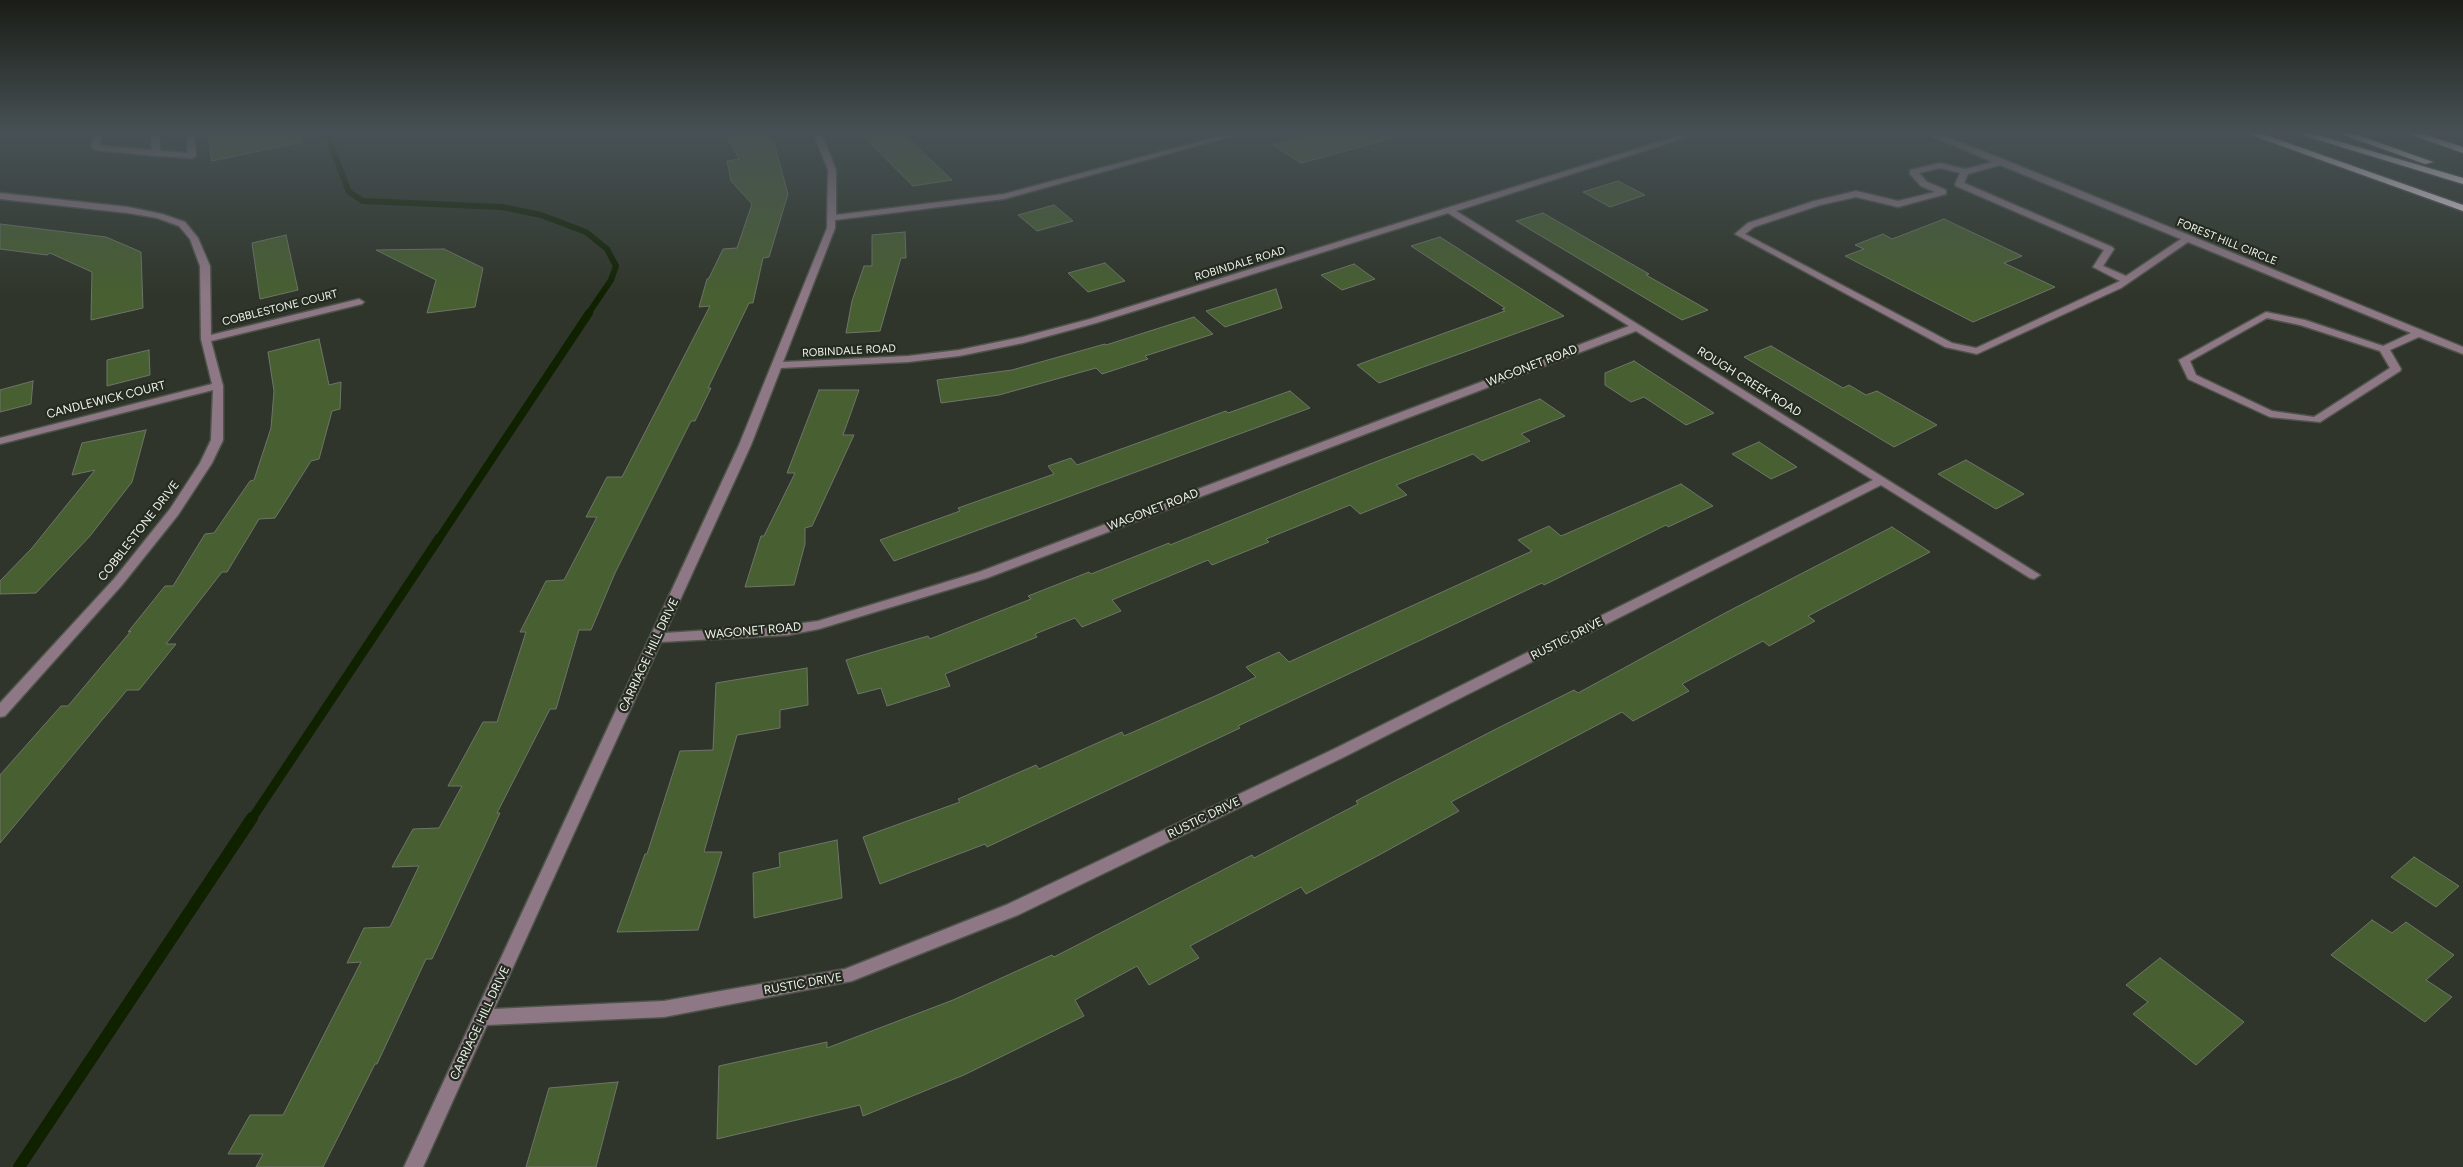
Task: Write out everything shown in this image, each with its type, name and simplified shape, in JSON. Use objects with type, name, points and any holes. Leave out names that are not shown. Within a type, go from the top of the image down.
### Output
[{"type":"highway","points":[[2402,186],[2463,208]]},
{"type":"street","name":"CARRIAGE HILL DRIVE","points":[[414,1167],[745,445],[831,228],[832,186]]},
{"type":"street","points":[[832,218],[1004,196],[1040,186]]},
{"type":"street","name":"ROBINDALE ROAD","points":[[777,365],[908,359],[959,353],[1023,340],[1093,322],[1527,186]]},
{"type":"street","points":[[1930,186],[1943,192],[1898,204],[1856,194],[1817,203],[1751,225],[1739,234],[1949,345],[1977,351],[2118,286],[2188,238]]},
{"type":"street","points":[[1965,186],[2109,249],[2098,267],[2126,280]]},
{"type":"street","name":"FOREST HILL CIRCLE","points":[[2062,186],[2463,351]]},
{"type":"street","name":"COBBLESTONE DRIVE","points":[[0,196],[128,210],[159,216],[182,224],[194,238],[205,266],[206,339],[218,386],[217,440],[206,463],[174,512],[118,582],[0,712]]},
{"type":"street","name":"ROUGH CREEK ROAD","points":[[1450,211],[2034,575]]},
{"type":"street","name":"COBBLESTONE COURT","points":[[206,339],[359,302]]},
{"type":"street","points":[[2384,350],[2396,369],[2316,420],[2270,414],[2192,377],[2184,360],[2266,315],[2302,322],[2384,350],[2419,333]]},
{"type":"street","name":"WAGONET ROAD","points":[[657,638],[788,630],[819,625],[984,575],[1636,327]]},
{"type":"street","name":"CANDLEWICK COURT","points":[[0,441],[218,386]]},
{"type":"street","name":"RUSTIC DRIVE","points":[[482,1017],[664,1009],[846,976],[1012,910],[1348,748],[1882,480]]},
{"type":"building","points":[[736,186],[786,186],[788,194],[769,257],[763,258],[753,303],[749,303],[708,388],[711,388],[695,421],[691,421],[615,573],[591,630],[579,630],[556,709],[550,709],[497,813],[500,813],[432,959],[426,959],[377,1064],[375,1064],[323,1167],[256,1167],[263,1154],[228,1154],[250,1115],[283,1115],[361,962],[347,963],[364,928],[390,927],[419,866],[392,867],[413,829],[439,828],[462,786],[448,786],[483,722],[497,722],[526,632],[520,632],[546,581],[564,580],[597,517],[586,517],[607,477],[622,477],[710,306],[699,307],[707,279],[723,249],[737,248],[752,204]]},
{"type":"building","points":[[1601,186],[1629,186],[1645,195],[1610,207],[1583,192]]},
{"type":"building","points":[[1054,205],[1073,221],[1037,231],[1018,215]]},
{"type":"building","points":[[1543,213],[1708,310],[1682,320],[1516,221]]},
{"type":"building","points":[[1944,219],[2022,256],[2004,263],[2055,287],[1973,322],[1845,256],[1864,249],[1855,245],[1883,234],[1892,239]]},
{"type":"building","points":[[0,224],[106,237],[141,252],[143,308],[91,320],[92,272],[50,253],[47,255],[0,249]]},
{"type":"building","points":[[905,232],[906,258],[901,258],[880,331],[846,333],[852,301],[864,266],[872,266],[872,235]]},
{"type":"building","points":[[286,235],[298,290],[260,299],[252,243]]},
{"type":"building","points":[[1440,237],[1564,316],[1379,383],[1357,365],[1505,311],[1502,309],[1505,308],[1411,246]]},
{"type":"building","points":[[444,249],[483,268],[475,307],[427,313],[436,280],[376,250]]},
{"type":"building","points":[[1105,263],[1125,281],[1088,292],[1068,273]]},
{"type":"building","points":[[1354,264],[1375,279],[1342,290],[1321,275]]},
{"type":"building","points":[[1276,289],[1282,308],[1225,327],[1206,311]]},
{"type":"building","points":[[1194,317],[1213,334],[1145,356],[1148,359],[1102,374],[1096,368],[999,395],[941,403],[937,380],[1012,370],[1106,345]]},
{"type":"building","points":[[319,339],[329,385],[341,382],[340,409],[332,411],[319,459],[311,461],[275,518],[259,519],[227,572],[222,572],[166,644],[176,644],[139,690],[127,690],[0,843],[0,775],[61,706],[68,706],[131,631],[128,632],[165,586],[173,586],[205,534],[214,533],[250,481],[254,480],[271,428],[274,391],[268,352]]},
{"type":"building","points":[[1771,346],[1843,388],[1849,385],[1866,395],[1877,391],[1937,425],[1894,447],[1744,357]]},
{"type":"building","points":[[149,350],[150,375],[107,386],[107,360]]},
{"type":"building","points":[[1634,361],[1714,413],[1686,425],[1644,397],[1631,402],[1605,385],[1605,373]]},
{"type":"building","points":[[33,381],[31,404],[0,412],[0,390]]},
{"type":"building","points":[[819,390],[859,390],[843,435],[854,435],[812,526],[805,528],[805,544],[794,585],[745,587],[761,536],[764,536],[795,473],[787,473]]},
{"type":"building","points":[[1290,391],[1310,408],[894,561],[880,540],[960,511],[958,508],[1054,474],[1048,466],[1071,458],[1077,465],[1226,411],[1228,413]]},
{"type":"building","points":[[1540,399],[1565,416],[1521,434],[1530,441],[1482,461],[1473,454],[1396,485],[1407,495],[1360,514],[1350,505],[1266,539],[1269,542],[1212,565],[1208,560],[1112,600],[1121,611],[1082,627],[1075,618],[1035,634],[1037,637],[945,674],[950,686],[887,706],[881,688],[858,694],[846,660],[928,636],[930,639],[1031,599],[1028,596],[1089,572],[1091,574],[1169,543],[1170,545],[1370,464]]},
{"type":"building","points":[[146,430],[132,482],[90,536],[36,593],[0,594],[0,581],[32,548],[95,470],[72,475],[82,443]]},
{"type":"building","points":[[1759,442],[1797,467],[1771,479],[1732,454]]},
{"type":"building","points":[[1966,460],[2024,494],[1996,509],[1938,474]]},
{"type":"building","points":[[1681,484],[1713,506],[1668,527],[1666,525],[1544,585],[1542,583],[987,847],[985,844],[880,884],[863,837],[960,802],[958,799],[1036,765],[1039,769],[1122,732],[1124,736],[1213,697],[1256,677],[1246,667],[1279,652],[1289,662],[1532,551],[1518,540],[1549,526],[1561,536]]},
{"type":"building","points":[[1892,527],[1930,552],[1808,616],[1815,621],[1769,646],[1763,641],[1682,684],[1689,691],[1633,721],[1622,712],[1451,802],[1459,811],[1379,855],[1306,894],[1301,887],[1190,946],[1199,958],[1149,985],[1137,966],[1075,1000],[1084,1016],[964,1075],[863,1116],[860,1105],[717,1139],[719,1066],[827,1042],[827,1048],[953,1000],[1052,955],[1054,957],[1252,855],[1254,858],[1358,804],[1356,801],[1498,728],[1574,690],[1578,693],[1725,613]]},
{"type":"building","points":[[807,668],[808,705],[780,710],[780,728],[737,735],[704,852],[722,852],[698,930],[617,932],[645,854],[647,854],[680,751],[713,750],[716,683]]},
{"type":"building","points":[[837,840],[842,898],[754,918],[753,873],[780,867],[779,853]]},
{"type":"building","points":[[2414,857],[2459,886],[2436,907],[2391,877]]},
{"type":"building","points":[[2372,920],[2392,933],[2406,922],[2454,955],[2426,980],[2452,997],[2425,1022],[2331,955]]},
{"type":"building","points":[[2160,958],[2244,1022],[2196,1065],[2133,1014],[2148,1002],[2126,985]]},
{"type":"building","points":[[618,1082],[596,1167],[526,1167],[549,1088]]},
{"type":"waterway","points":[[347,186],[349,192],[363,201],[502,207],[541,215],[586,232],[607,249],[616,266],[611,280],[588,314]]},
{"type":"waterway","points":[[438,540],[589,313]]},
{"type":"waterway","points":[[251,820],[439,538]]},
{"type":"waterway","points":[[19,1167],[252,818]]}]
